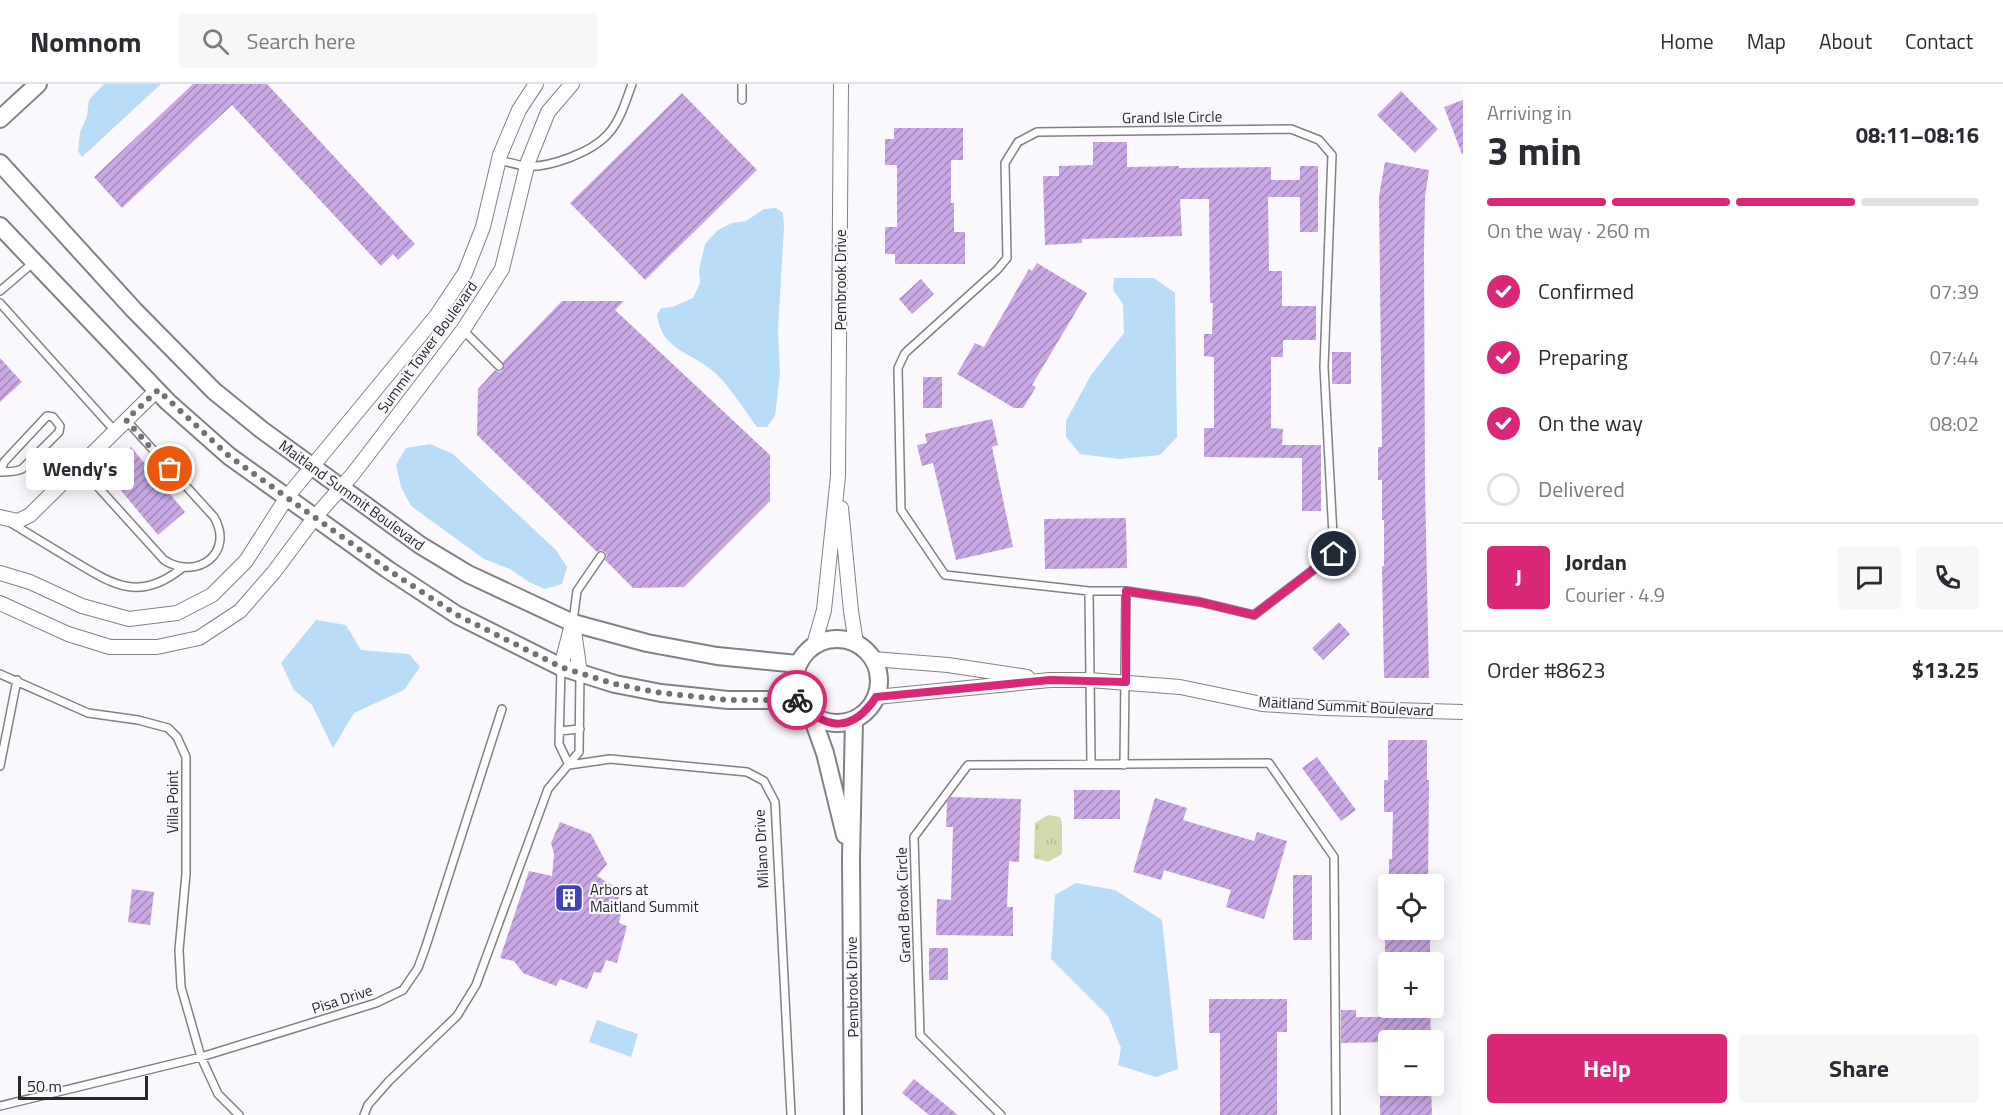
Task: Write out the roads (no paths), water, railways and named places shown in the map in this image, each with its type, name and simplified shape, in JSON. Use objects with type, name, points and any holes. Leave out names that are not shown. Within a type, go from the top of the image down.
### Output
[{"type":"street","points":[[0,119],[38,84]]},
{"type":"street","name":"Summit Tower Boulevard","points":[[0,573],[30,582],[82,606],[129,619],[177,613],[212,595],[246,561],[288,497],[437,315],[465,273],[483,227],[499,160],[519,110],[536,84]]},
{"type":"street","name":"Summit Tower Boulevard","points":[[0,603],[68,634],[110,647],[157,647],[199,638],[240,611],[274,572],[315,517],[342,489],[463,330],[502,269],[527,166],[548,112],[572,84]]},
{"type":"street","name":"Pembrook Drive","points":[[814,645],[824,610],[838,476],[841,84]]},
{"type":"street","name":"Maitland Summit Boulevard","points":[[0,163],[134,310],[214,391],[311,467],[420,545],[468,574],[573,623],[647,643],[705,654],[798,664]]},
{"type":"street","points":[[0,226],[158,390],[229,456],[387,569],[457,615],[561,667],[580,674],[661,693],[728,700],[799,700]]},
{"type":"street","points":[[1,517],[18,521],[30,515],[158,390]]},
{"type":"street","name":"Pembrook Drive","points":[[838,476],[856,643]]},
{"type":"street","points":[[561,667],[573,623]]},
{"type":"street","points":[[573,623],[580,674]]},
{"type":"street","points":[[828,639],[842,639],[856,643],[864,648],[877,668],[879,682],[876,697],[866,712],[854,720],[840,723],[825,722],[811,714],[799,700],[795,678],[798,664],[803,655],[814,645],[828,639]]},
{"type":"street","name":"Maitland Summit Boulevard","points":[[873,659],[948,665],[1050,680]]},
{"type":"street","name":"Maitland Summit Boulevard","points":[[876,697],[1050,680],[1089,680],[1180,687],[1262,704],[1463,712]]},
{"type":"street","name":"Pembrook Drive","points":[[811,714],[825,753],[851,859]]},
{"type":"street","name":"Pembrook Drive","points":[[853,1115],[851,859],[854,720]]},
{"type":"lane","points":[[499,160],[527,166],[551,164],[579,154],[607,135],[622,110],[632,84]]},
{"type":"lane","points":[[742,84],[742,100]]},
{"type":"lane","name":"Grand Isle Circle","points":[[1291,129],[1319,140],[1332,155],[1323,367],[1334,554],[1254,615],[1200,602],[1126,591],[1089,591],[945,575],[901,510],[898,368],[905,353],[997,270],[1007,258],[1005,163],[1018,142],[1037,132],[1291,129]]},
{"type":"lane","points":[[0,291],[34,262]]},
{"type":"lane","points":[[0,303],[115,431]]},
{"type":"lane","points":[[463,330],[500,366]]},
{"type":"lane","points":[[47,416],[53,417],[60,426],[59,432],[22,469],[14,472],[1,472],[4,462],[47,416]]},
{"type":"lane","points":[[79,466],[172,566],[194,568],[214,554],[221,534],[214,517],[126,420]]},
{"type":"lane","points":[[1,517],[110,583],[134,587],[156,585],[182,568]]},
{"type":"lane","points":[[573,623],[577,591],[601,556]]},
{"type":"lane","points":[[1089,591],[1091,763]]},
{"type":"lane","points":[[1124,765],[1126,591]]},
{"type":"lane","points":[[561,667],[559,744],[569,765]]},
{"type":"lane","name":"Villa Point","points":[[0,674],[88,713],[138,720],[168,728],[177,737],[186,757],[186,874],[179,950],[181,987],[201,1057]]},
{"type":"lane","points":[[364,1115],[368,1105],[389,1081],[457,1016],[476,985],[548,789],[579,752],[580,674]]},
{"type":"lane","points":[[0,766],[17,680]]},
{"type":"lane","name":"Pisa Drive","points":[[0,1106],[201,1057],[376,1003],[403,990],[417,968],[426,946],[502,709]]},
{"type":"lane","points":[[559,731],[580,729]]},
{"type":"lane","name":"Milano Drive","points":[[569,765],[610,759],[747,772],[764,781],[775,802],[791,1115]]},
{"type":"lane","name":"Grand Brook Circle","points":[[1001,1115],[920,1035],[914,837],[968,765],[1091,763],[1124,765],[1269,763],[1334,857],[1336,1115]]},
{"type":"lane","points":[[201,1057],[218,1094],[238,1115]]},
{"type":"water","points":[[104,84],[161,84],[82,157],[78,151],[80,132],[87,116],[89,100]]},
{"type":"water","points":[[776,208],[783,213],[784,227],[778,330],[780,374],[775,416],[767,427],[757,427],[720,377],[671,343],[660,327],[657,315],[661,308],[693,298],[700,283],[699,270],[705,244],[718,230],[732,223],[746,221],[764,209]]},
{"type":"water","points":[[1114,278],[1154,278],[1175,293],[1177,437],[1160,455],[1119,459],[1080,454],[1066,437],[1066,421],[1091,375],[1124,333],[1123,304],[1113,290]]},
{"type":"water","points":[[430,444],[453,454],[556,550],[567,567],[562,584],[545,589],[529,582],[510,569],[484,559],[411,506],[401,487],[396,465],[406,448]]},
{"type":"water","points":[[316,620],[346,625],[361,650],[409,654],[420,667],[404,690],[354,713],[333,748],[312,705],[294,690],[281,663]]},
{"type":"water","points":[[1076,883],[1115,890],[1162,920],[1178,1069],[1156,1077],[1118,1065],[1121,1048],[1108,1016],[1051,959],[1055,895]]},
{"type":"water","points":[[597,1020],[638,1034],[631,1057],[589,1042]]},
{"type":"place","name":"Wendy's","points":[[170,469]]},
{"type":"place","name":"Arbors at Maitland Summit","points":[[569,898]]}]
